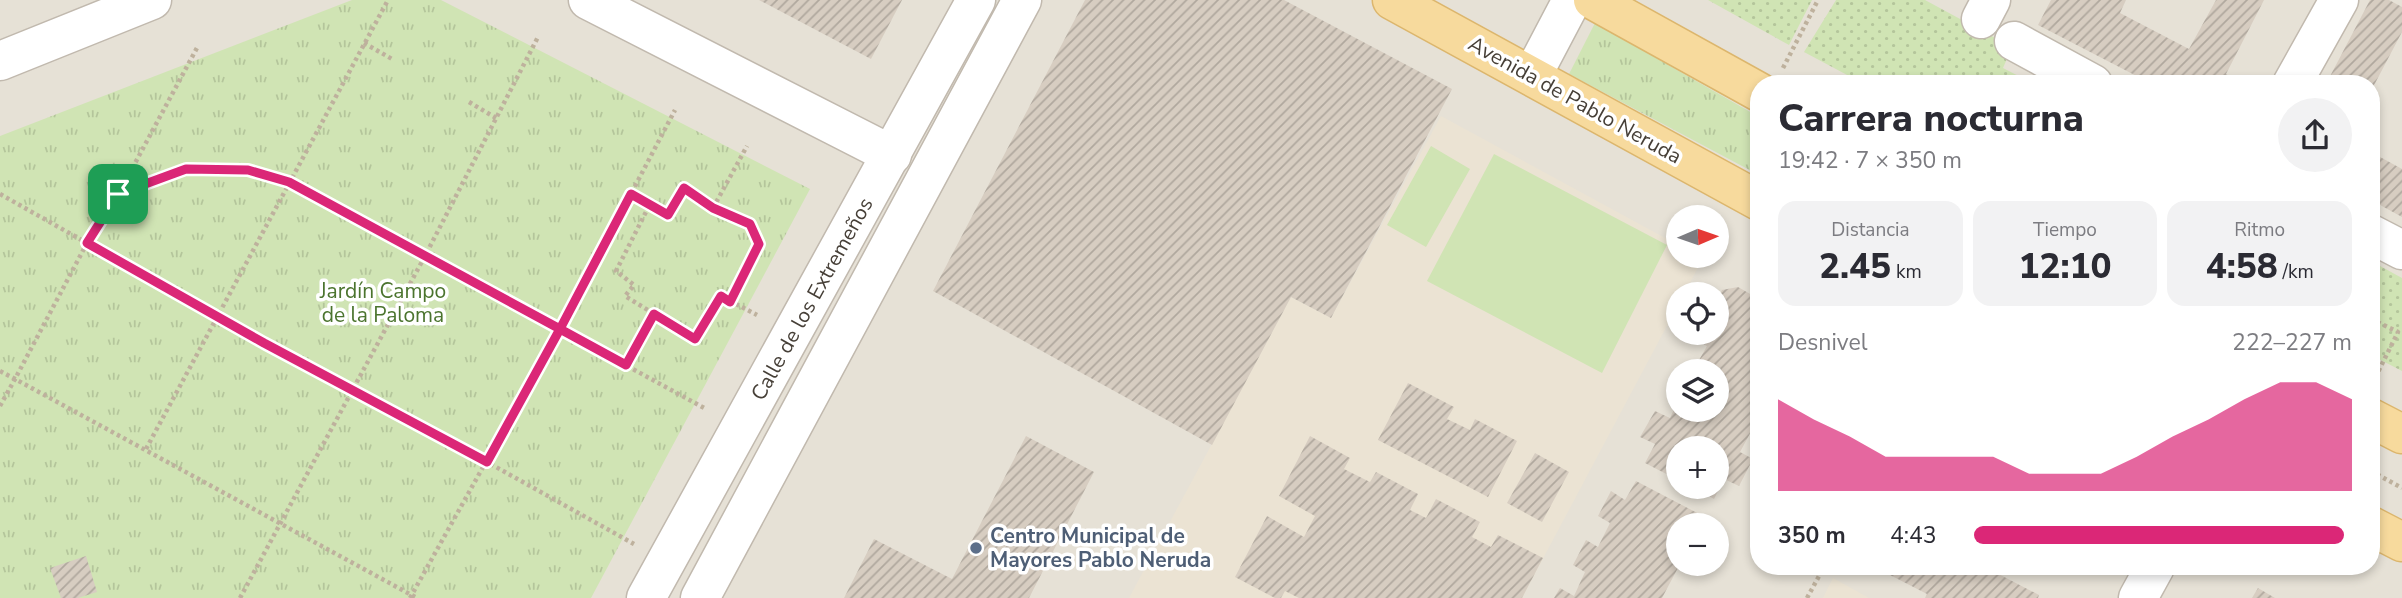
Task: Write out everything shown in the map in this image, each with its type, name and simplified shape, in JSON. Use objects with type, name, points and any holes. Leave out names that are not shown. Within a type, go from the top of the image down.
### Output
[{"type":"main road","name":"Avenida de Pablo Neruda","points":[[1392,0],[1750,196]]},
{"type":"main road","points":[[1593,0],[1752,75]]},
{"type":"main road","points":[[2380,423],[2402,434]]},
{"type":"main road","points":[[2380,531],[2402,542]]},
{"type":"street","points":[[0,61],[74,15],[152,0]]},
{"type":"street","points":[[588,0],[892,155]]},
{"type":"street","name":"Calle de los Extremeños","points":[[646,598],[976,0]]},
{"type":"street","name":"Calle de los Extremeños","points":[[700,598],[1021,0]]},
{"type":"street","points":[[1532,76],[1572,0]]},
{"type":"street","points":[[2297,75],[2339,0]]},
{"type":"street","points":[[2014,41],[2076,75]]},
{"type":"street","points":[[2380,239],[2402,250]]},
{"type":"street","points":[[2138,598],[2151,575]]},
{"type":"path","points":[[146,449],[388,0]]},
{"type":"path","points":[[1774,75],[1818,0]]},
{"type":"path","points":[[240,598],[425,256],[538,37]]},
{"type":"path","points":[[364,43],[392,59]]},
{"type":"path","points":[[0,406],[87,243],[118,194],[198,46]]},
{"type":"path","points":[[469,102],[496,118]]},
{"type":"path","points":[[0,371],[281,522],[413,597],[560,329],[675,110]]},
{"type":"path","points":[[713,208],[747,146]]},
{"type":"path","points":[[118,194],[186,169],[248,170],[289,182],[706,409]]},
{"type":"path","points":[[631,194],[668,215],[684,188],[713,208],[750,224],[759,244],[730,302]]},
{"type":"path","points":[[0,194],[217,317],[634,544]]},
{"type":"path","points":[[649,204],[617,271],[634,285],[625,296],[695,339],[721,296],[757,315]]},
{"type":"path","points":[[626,365],[654,314]]},
{"type":"path","points":[[2380,323],[2398,332],[2380,368]]},
{"type":"path","points":[[2380,476],[2402,488]]},
{"type":"path","points":[[1807,598],[1820,575]]},
{"type":"shaded area","points":[[0,0],[2402,0],[2402,598],[0,598]]},
{"type":"shaded area","points":[[1441,116],[1666,238],[1666,268],[1698,268],[1690,282],[1666,282],[1666,328],[1522,598],[1129,598],[1291,297],[1331,318]]},
{"type":"shaded area","points":[[1833,578],[1869,598],[1823,598]]},
{"type":"green space","name":"Jardín Campo de la Paloma","points":[[352,0],[441,0],[810,189],[591,598],[0,598],[0,136]]},
{"type":"green space","points":[[1708,0],[1812,0],[1789,45]]},
{"type":"green space","points":[[1836,0],[1925,0],[2012,47],[2003,68],[2017,75],[1847,75],[1804,52]]},
{"type":"green space","points":[[1595,23],[1750,112],[1750,170],[1569,74]]},
{"type":"green space","points":[[1431,146],[1470,169],[1426,247],[1387,225]]},
{"type":"green space","points":[[1494,154],[1666,244],[1602,373],[1427,281]]},
{"type":"green space","points":[[2380,266],[2402,278],[2402,371],[2380,360]]},
{"type":"building","points":[[759,0],[902,0],[871,59]]},
{"type":"building","points":[[1085,0],[1284,0],[1452,89],[1331,318],[1291,297],[1212,445],[933,291]]},
{"type":"building","points":[[2051,0],[2126,0],[2120,13],[2189,49],[2216,0],[2264,0],[2226,74],[2228,75],[2135,75],[2038,25]]},
{"type":"building","points":[[2370,0],[2389,0],[2402,7],[2402,32],[2379,75],[2331,75]]},
{"type":"building","points":[[2380,157],[2402,169],[2402,217],[2380,205]]},
{"type":"building","points":[[1738,287],[1750,294],[1750,434],[1740,452],[1750,457],[1750,465],[1739,486],[1729,481],[1729,436],[1666,436],[1666,474],[1645,463],[1655,444],[1640,437],[1655,411],[1666,416],[1666,422],[1729,422],[1729,359],[1700,359],[1705,345],[1729,345],[1729,289]]},
{"type":"building","points":[[1408,383],[1454,407],[1447,419],[1470,430],[1475,419],[1517,441],[1488,497],[1378,440]]},
{"type":"building","points":[[1026,436],[1094,472],[1029,598],[844,598],[874,539],[952,579]]},
{"type":"building","points":[[1310,436],[1350,458],[1344,469],[1370,482],[1376,472],[1418,494],[1410,510],[1426,518],[1436,499],[1480,522],[1472,537],[1491,547],[1498,535],[1543,558],[1522,598],[1299,598],[1285,591],[1281,598],[1275,598],[1235,577],[1267,516],[1304,537],[1315,516],[1279,496]]},
{"type":"building","points":[[1535,453],[1569,472],[1542,522],[1507,503]]},
{"type":"building","points":[[1636,481],[1697,513],[1666,513],[1666,576],[1674,576],[1662,598],[1554,598],[1560,588],[1574,596],[1585,572],[1573,565],[1586,540],[1598,547],[1610,523],[1598,516],[1611,491],[1625,500]]},
{"type":"building","points":[[86,556],[97,592],[78,598],[61,598],[50,568]]},
{"type":"building","points":[[1890,575],[2001,575],[2039,595],[2038,598],[1925,598],[1927,594]]},
{"type":"building","points":[[2258,588],[2275,598],[2252,598]]},
{"type":"place","name":"Centro Municipal de Mayores Pablo Neruda","points":[[976,548]]},
{"type":"route","points":[[118,194],[87,243],[264,343],[487,462],[560,329],[626,365],[654,314],[695,339],[721,296],[730,302],[759,244],[750,224],[713,208],[684,188],[668,215],[631,194],[560,329],[289,182],[248,170],[186,169],[118,194]]}]
